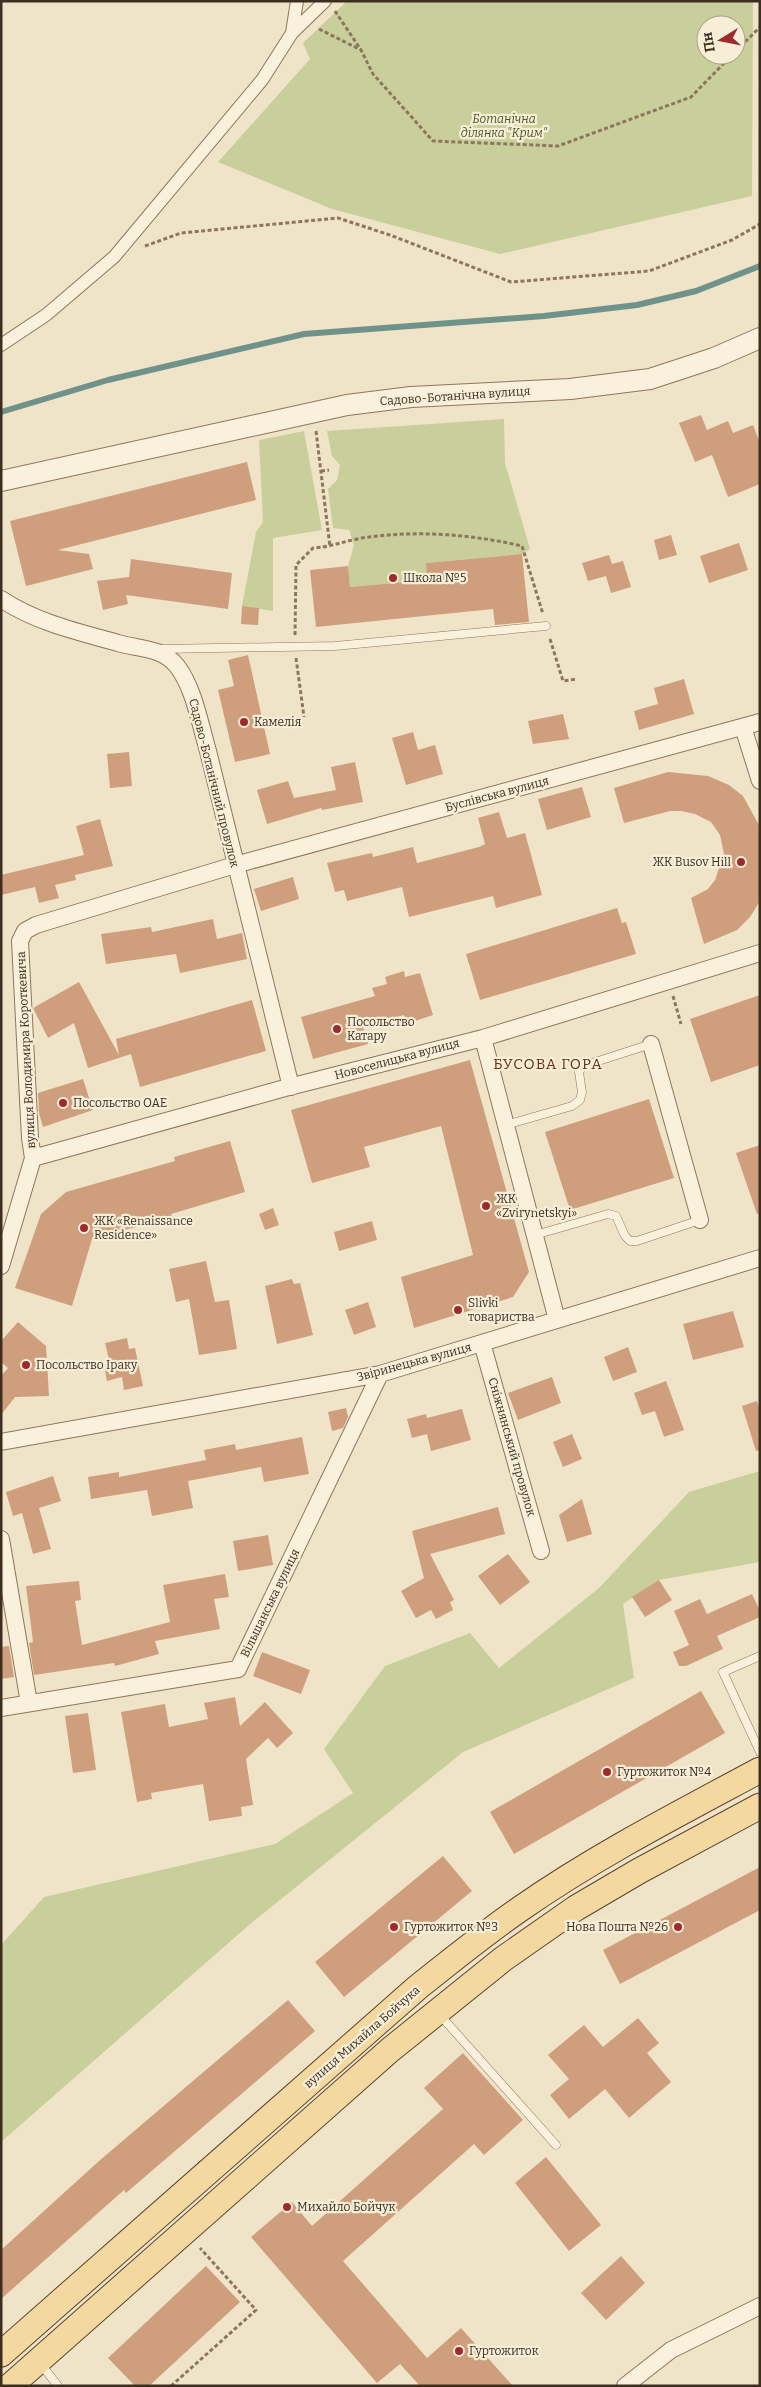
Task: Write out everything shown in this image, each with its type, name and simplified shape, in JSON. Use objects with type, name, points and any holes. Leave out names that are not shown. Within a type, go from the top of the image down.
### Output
[{"type":"main road","name":"вулиця Михайла Бойчука","points":[[1,2354],[404,1999],[487,1933],[545,1892],[624,1844],[760,1770]]},
{"type":"main road","points":[[10,2386],[390,2050],[510,1954],[576,1908],[639,1870],[760,1806]]},
{"type":"street","points":[[292,33],[297,1]]},
{"type":"street","points":[[1,345],[46,315],[114,257],[262,80],[292,33],[304,21],[330,5]]},
{"type":"street","name":"Садово-Ботанічна вулиця","points":[[1,481],[348,404],[411,396],[570,389],[650,379],[714,358],[760,338]]},
{"type":"street","name":"Садово-Ботанічний провулок","points":[[1,598],[19,611],[74,630],[123,645],[154,649],[176,665],[193,699],[291,1087]]},
{"type":"street","name":"Буслівська вулиця","points":[[235,865],[760,722]]},
{"type":"street","points":[[743,727],[760,781]]},
{"type":"street","name":"вулиця Володимира Короткевича","points":[[1,1266],[33,1158],[30,1138],[21,936],[25,931],[36,925],[235,865]]},
{"type":"street","name":"Новоселицька вулиця","points":[[33,1158],[291,1087],[482,1038],[760,953]]},
{"type":"street","points":[[482,1038],[557,1320]]},
{"type":"street","points":[[651,1044],[700,1220]]},
{"type":"street","name":"Звіринецька вулиця","points":[[1,1442],[380,1374],[760,1258]]},
{"type":"street","name":"Сніжнянський провулок","points":[[482,1344],[541,1551]]},
{"type":"street","name":"Вільшанська вулиця","points":[[1,1708],[238,1669],[380,1374]]},
{"type":"street","points":[[1,1539],[29,1703]]},
{"type":"street","points":[[625,2386],[671,2350],[760,2306]]},
{"type":"lane","points":[[154,649],[335,646],[546,626]]},
{"type":"lane","points":[[506,1124],[572,1106],[580,1100],[582,1092],[579,1072],[583,1066],[651,1044]]},
{"type":"lane","points":[[535,1235],[608,1214],[616,1216],[625,1236],[630,1241],[700,1220]]},
{"type":"lane","points":[[760,1656],[723,1672],[760,1752]]},
{"type":"lane","points":[[437,2011],[556,2145]]},
{"type":"lane","points":[[39,2361],[58,2386]]},
{"type":"path","points":[[330,5],[361,50],[373,74],[433,140],[558,146],[691,97],[722,65]]},
{"type":"path","points":[[304,21],[361,50]]},
{"type":"path","points":[[746,41],[760,27]]},
{"type":"path","points":[[114,257],[181,233],[338,218],[390,235],[511,282],[649,271],[732,240],[760,224]]},
{"type":"path","points":[[318,442],[330,547]]},
{"type":"path","points":[[321,471],[329,470]]},
{"type":"path","points":[[304,717],[295,646],[296,565],[313,548],[330,547],[361,538],[444,534],[488,538],[522,546],[563,681],[577,679]]},
{"type":"path","points":[[669,981],[681,1024]]},
{"type":"path","points":[[171,2386],[256,2310],[184,2231]]},
{"type":"green space","name":"Ботанічна ділянка \"Крим\"","points":[[347,1],[753,1],[752,196],[500,254],[332,209],[218,162],[310,59],[303,43]]},
{"type":"green space","points":[[504,419],[505,463],[530,549],[522,554],[426,563],[427,580],[350,587],[348,566],[354,545],[349,530],[333,528],[328,489],[337,480],[340,465],[332,456],[327,431]]},
{"type":"green space","points":[[304,431],[322,530],[273,538],[273,611],[242,606],[256,532],[263,522],[259,440]]},
{"type":"green space","points":[[760,1471],[760,1562],[659,1580],[623,1604],[634,1678],[463,1752],[249,1925],[1,2142],[1,1945],[44,1897],[275,1844],[353,1793],[324,1749],[385,1666],[470,1633],[499,1668],[599,1588],[689,1492]]},
{"type":"building","points":[[701,415],[707,430],[728,421],[733,433],[753,425],[760,443],[760,484],[728,497],[712,455],[695,462],[679,423]]},
{"type":"building","points":[[247,462],[256,500],[58,550],[89,554],[93,569],[26,586],[10,521]]},
{"type":"building","points":[[671,535],[677,555],[659,560],[654,540]]},
{"type":"building","points":[[739,543],[748,570],[709,583],[700,556]]},
{"type":"building","points":[[522,554],[529,622],[495,625],[493,609],[316,627],[310,570],[348,566],[350,587],[427,580],[426,563]]},
{"type":"building","points":[[609,555],[612,564],[623,561],[631,587],[611,593],[606,576],[588,581],[582,563]]},
{"type":"building","points":[[131,559],[232,573],[228,609],[126,595],[128,604],[103,610],[97,581],[129,577]]},
{"type":"building","points":[[242,606],[259,608],[258,625],[241,624]]},
{"type":"building","name":"Камелія","points":[[248,655],[270,754],[235,762],[218,690],[234,686],[228,660]]},
{"type":"building","points":[[684,679],[694,714],[639,730],[634,711],[658,704],[654,688]]},
{"type":"building","points":[[563,714],[569,739],[533,744],[528,721]]},
{"type":"building","points":[[413,732],[418,750],[435,745],[443,774],[406,785],[392,738]]},
{"type":"building","points":[[129,752],[132,786],[110,788],[107,754]]},
{"type":"building","points":[[355,762],[363,802],[322,810],[321,808],[267,824],[257,790],[288,781],[294,798],[336,790],[331,767]]},
{"type":"building","name":"ЖК Busov Hill","points":[[668,772],[708,776],[729,785],[743,796],[760,827],[760,901],[750,917],[737,930],[704,944],[691,898],[708,889],[715,880],[724,854],[720,835],[711,822],[695,814],[681,811],[670,811],[624,823],[614,788]]},
{"type":"building","points":[[582,787],[591,817],[547,830],[538,799]]},
{"type":"building","points":[[499,812],[507,838],[525,833],[542,895],[496,908],[493,896],[409,917],[402,887],[347,901],[344,890],[335,892],[327,863],[372,853],[373,857],[413,847],[417,863],[479,847],[485,844],[478,818]]},
{"type":"building","points":[[100,819],[113,866],[75,875],[76,880],[55,885],[59,898],[39,903],[35,887],[1,895],[1,875],[84,855],[76,826]]},
{"type":"building","points":[[293,877],[299,899],[261,911],[254,889]]},
{"type":"building","points":[[617,908],[622,923],[626,922],[636,954],[480,1000],[466,954]]},
{"type":"building","points":[[213,919],[217,939],[242,933],[247,959],[180,973],[176,954],[106,964],[101,934],[151,927],[152,932]]},
{"type":"building","points":[[404,971],[405,977],[420,973],[433,1015],[406,1024],[404,1015],[363,1027],[368,1044],[313,1059],[301,1017],[375,996],[372,988],[387,984],[385,977]]},
{"type":"building","points":[[79,982],[119,1055],[116,1039],[252,1000],[266,1051],[140,1087],[131,1054],[88,1068],[74,1023],[48,1038],[33,1008]]},
{"type":"building","points":[[760,995],[760,1065],[711,1082],[690,1019]]},
{"type":"building","points":[[470,1060],[529,1272],[513,1297],[414,1328],[401,1277],[473,1255],[441,1126],[364,1147],[370,1167],[312,1183],[291,1110]]},
{"type":"building","name":"Посольство ОАЕ","points":[[83,1079],[93,1110],[43,1127],[39,1113],[38,1093]]},
{"type":"building","points":[[649,1099],[674,1178],[570,1210],[545,1132]]},
{"type":"building","name":"ЖК «Renaissance Residence»","points":[[230,1141],[245,1192],[171,1214],[172,1217],[92,1239],[72,1306],[15,1288],[41,1214],[66,1192],[175,1161],[174,1157]]},
{"type":"building","points":[[760,1145],[760,1213],[757,1214],[736,1153]]},
{"type":"building","points":[[273,1208],[279,1225],[265,1230],[259,1214]]},
{"type":"building","points":[[372,1221],[377,1240],[339,1251],[334,1232]]},
{"type":"building","points":[[206,1261],[215,1302],[229,1300],[237,1349],[199,1355],[189,1299],[176,1302],[169,1269]]},
{"type":"building","points":[[292,1279],[294,1284],[300,1283],[313,1335],[277,1344],[265,1286]]},
{"type":"building","points":[[368,1302],[376,1327],[354,1335],[345,1310]]},
{"type":"building","points":[[733,1311],[744,1347],[693,1360],[683,1324]]},
{"type":"building","name":"Посольство Іраку","points":[[18,1322],[46,1346],[49,1396],[15,1397],[1,1415],[1,1376],[8,1368],[1,1362],[1,1341]]},
{"type":"building","points":[[127,1338],[129,1349],[135,1348],[143,1386],[124,1390],[122,1377],[107,1381],[104,1366],[110,1364],[105,1343]]},
{"type":"building","points":[[628,1347],[637,1372],[613,1381],[604,1357]]},
{"type":"building","points":[[552,1377],[561,1403],[518,1420],[508,1393]]},
{"type":"building","points":[[666,1381],[684,1430],[664,1437],[655,1411],[642,1415],[634,1393]]},
{"type":"building","points":[[757,1401],[760,1410],[760,1450],[756,1451],[742,1406]]},
{"type":"building","points":[[346,1408],[348,1417],[343,1428],[332,1431],[328,1412]]},
{"type":"building","points":[[462,1409],[471,1440],[431,1451],[427,1434],[412,1438],[407,1419],[426,1414],[427,1418]]},
{"type":"building","points":[[572,1434],[582,1459],[563,1467],[553,1442]]},
{"type":"building","points":[[302,1437],[309,1474],[264,1482],[261,1467],[188,1481],[193,1508],[152,1516],[147,1490],[91,1499],[88,1477],[119,1472],[119,1477],[206,1460],[204,1450],[235,1444],[236,1450]]},
{"type":"building","points":[[53,1476],[61,1501],[39,1508],[51,1549],[33,1554],[22,1513],[13,1516],[6,1492]]},
{"type":"building","points":[[582,1499],[592,1534],[567,1542],[559,1515]]},
{"type":"building","points":[[498,1507],[505,1534],[430,1554],[454,1600],[450,1602],[453,1610],[436,1619],[431,1610],[416,1618],[401,1591],[424,1578],[412,1531]]},
{"type":"building","points":[[268,1535],[273,1565],[238,1571],[233,1541]]},
{"type":"building","points":[[508,1554],[530,1582],[500,1605],[478,1576]]},
{"type":"building","points":[[225,1574],[229,1597],[214,1599],[220,1629],[155,1641],[159,1654],[115,1666],[114,1663],[34,1675],[29,1643],[33,1642],[26,1586],[79,1581],[81,1600],[75,1601],[82,1645],[170,1622],[163,1585]]},
{"type":"building","points":[[659,1580],[672,1600],[645,1617],[632,1597]]},
{"type":"building","points":[[752,1594],[760,1611],[760,1617],[717,1636],[723,1649],[686,1666],[679,1666],[673,1652],[689,1645],[674,1611],[700,1599],[707,1614]]},
{"type":"building","points":[[9,1646],[14,1677],[1,1679],[1,1647]]},
{"type":"building","points":[[262,1652],[310,1670],[301,1694],[253,1676]]},
{"type":"building","name":"Гуртожиток №4","points":[[701,1691],[725,1733],[514,1854],[490,1812]]},
{"type":"building","points":[[235,1697],[240,1726],[265,1702],[293,1733],[277,1748],[268,1738],[246,1759],[253,1805],[241,1807],[242,1816],[209,1821],[203,1784],[151,1793],[152,1799],[137,1802],[121,1712],[165,1704],[169,1727],[208,1719],[204,1703]]},
{"type":"building","points":[[88,1713],[96,1770],[73,1773],[65,1716]]},
{"type":"building","name":"Гуртожиток №3","points":[[443,1856],[472,1891],[344,1997],[315,1962]]},
{"type":"building","points":[[760,1867],[760,1910],[620,1984],[603,1950]]},
{"type":"building","points":[[288,2000],[315,2031],[126,2193],[124,2190],[1,2299],[1,2250],[99,2161]]},
{"type":"building","points":[[638,2018],[659,2043],[647,2053],[671,2082],[629,2118],[605,2089],[569,2119],[550,2095],[569,2079],[548,2055],[584,2025],[603,2047]]},
{"type":"building","points":[[463,2053],[523,2120],[484,2155],[474,2144],[343,2261],[427,2358],[461,2328],[513,2386],[420,2386],[400,2364],[377,2383],[251,2237],[292,2202],[312,2226],[443,2109],[424,2088]]},
{"type":"building","points":[[546,2157],[601,2225],[569,2251],[515,2183]]},
{"type":"building","points":[[621,2256],[645,2283],[606,2320],[581,2293]]},
{"type":"building","points":[[206,2266],[240,2302],[149,2386],[135,2386],[108,2358]]},
{"type":"waterway","points":[[1,412],[108,380],[304,334],[544,316],[637,305],[696,291],[760,266]]},
{"type":"place","name":"Школа №5","points":[[393,578]]},
{"type":"place","name":"Камелія","points":[[244,722]]},
{"type":"place","name":"ЖК Busov Hill","points":[[741,862]]},
{"type":"place","name":"Посольство Катару","points":[[337,1029]]},
{"type":"place","name":"Посольство ОАЕ","points":[[63,1103]]},
{"type":"place","name":"ЖК «Zvirynetskyi»","points":[[486,1206]]},
{"type":"place","name":"ЖК «Renaissance Residence»","points":[[84,1228]]},
{"type":"place","name":"Slivki товариства","points":[[458,1310]]},
{"type":"place","name":"Посольство Іраку","points":[[26,1365]]},
{"type":"place","name":"Гуртожиток №4","points":[[607,1772]]},
{"type":"place","name":"Гуртожиток №3","points":[[394,1927]]},
{"type":"place","name":"Нова Пошта №26","points":[[678,1927]]},
{"type":"place","name":"Михайло Бойчук","points":[[287,2207]]},
{"type":"place","name":"Гуртожиток","points":[[459,2351]]},
{"type":"district","name":"БУСОВА ГОРА","points":[[548,1064]]}]
